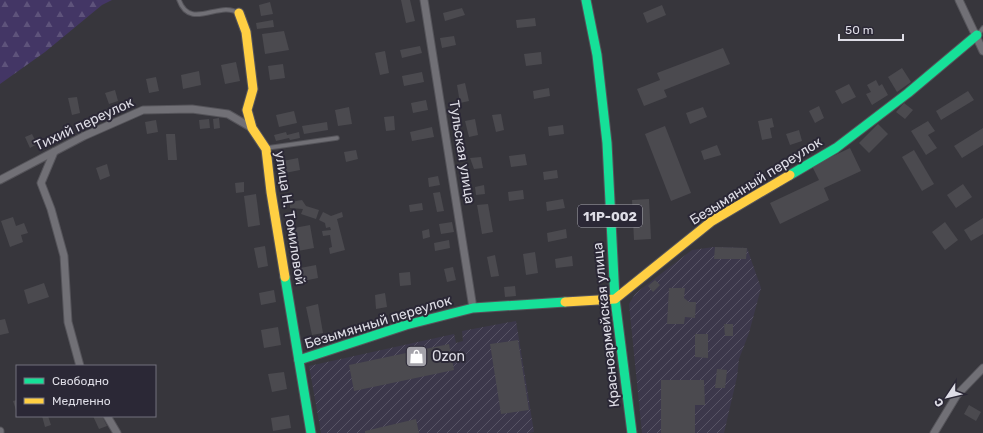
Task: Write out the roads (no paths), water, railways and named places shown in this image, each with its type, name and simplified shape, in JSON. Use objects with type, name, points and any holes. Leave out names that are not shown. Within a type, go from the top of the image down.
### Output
[{"type":"street","name":"Тульская улица","points":[[424,0],[472,308]]},
{"type":"street","name":"Красноармейская улица","points":[[586,0],[597,55],[607,143],[614,299],[632,433]]},
{"type":"street","points":[[959,0],[980,32],[983,51]]},
{"type":"street","name":"улица Н. Томиловой","points":[[239,13],[246,32],[253,89],[247,110],[252,128],[266,148],[271,192],[311,433]]},
{"type":"street","name":"Безымянный переулок","points":[[299,360],[406,325],[472,308],[614,299],[712,222],[836,148],[908,93],[980,32]]},
{"type":"street","name":"Тихий переулок","points":[[0,180],[84,136],[143,110],[192,109],[228,114],[252,128]]},
{"type":"street","points":[[54,152],[41,183],[51,209],[64,256],[68,322],[80,365]]},
{"type":"street","points":[[934,433],[957,395],[983,368]]},
{"type":"street","points":[[108,417],[117,433]]},
{"type":"lane","points":[[179,0],[189,12],[194,14],[200,15],[224,9],[235,10],[239,13]]},
{"type":"lane","points":[[266,148],[337,138]]},
{"type":"place","name":"Ozon","points":[[417,356]]}]
